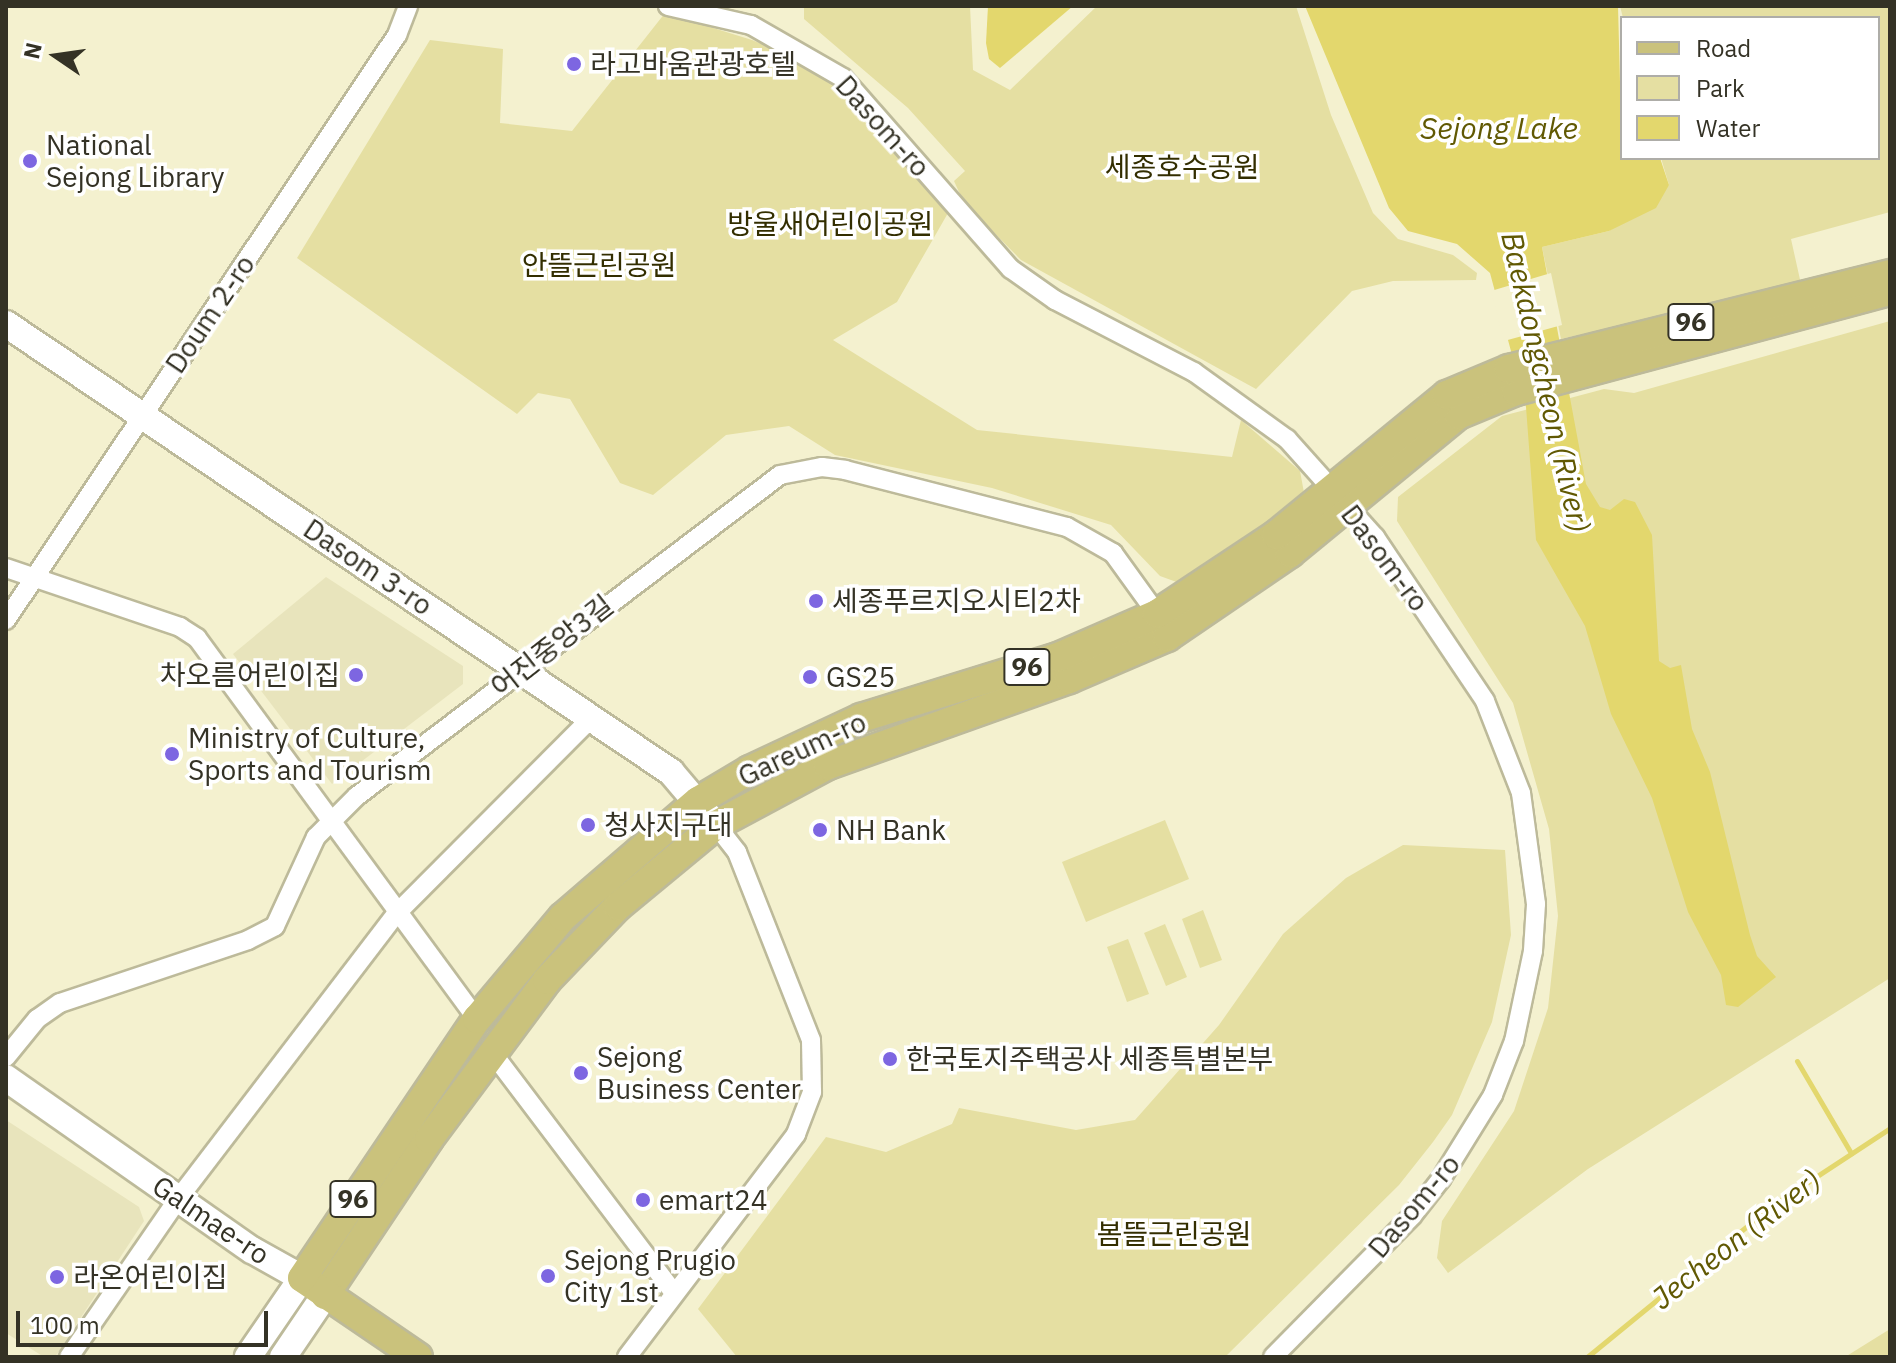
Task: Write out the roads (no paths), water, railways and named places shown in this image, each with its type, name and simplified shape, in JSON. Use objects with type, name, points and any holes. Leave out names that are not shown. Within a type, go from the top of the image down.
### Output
[{"type":"main road","name":"96","points":[[1340,497],[1447,395],[1580,362],[1890,274]]},
{"type":"main road","name":"96","points":[[1580,362],[1846,307],[1890,291]]},
{"type":"main road","name":"Gareum-ro","points":[[302,1278],[477,1019],[563,917],[698,801],[750,770],[861,718],[1058,657],[1157,614],[1276,535],[1340,497]]},
{"type":"main road","name":"Gareum-ro","points":[[325,1295],[491,1051],[586,936],[716,825],[842,759],[1069,679],[1155,643],[1290,553],[1340,497]]},
{"type":"main road","name":"Galmae-ro","points":[[302,1278],[418,1357]]},
{"type":"street","name":"Doum 2-ro","points":[[6,620],[397,35],[408,6]]},
{"type":"street","name":"Dasom-ro","points":[[668,6],[751,25],[843,78],[1011,269],[1055,300],[1122,332],[1238,401],[1287,439],[1340,497],[1458,658],[1506,748],[1528,827],[1536,904],[1533,951],[1514,1041],[1467,1143],[1412,1216],[1273,1357]]},
{"type":"street","points":[[1846,307],[1890,299]]},
{"type":"street","name":"Dasom 3-ro","points":[[6,324],[671,772],[716,825]]},
{"type":"street","name":"어진중앙3길","points":[[6,1057],[37,1019],[60,1003],[248,940],[275,926],[291,899],[308,852],[331,821],[521,670],[761,486],[780,475],[822,467],[1080,533],[1113,553],[1157,614]]},
{"type":"street","points":[[6,568],[180,627],[197,638],[477,1019]]},
{"type":"street","points":[[69,1357],[178,1199],[397,913],[592,717]]},
{"type":"street","points":[[627,1357],[796,1134],[814,1072],[811,1040],[770,934],[737,852],[716,825]]},
{"type":"street","points":[[491,1051],[674,1293]]},
{"type":"street","name":"Galmae-ro","points":[[6,1078],[178,1199],[302,1278]]},
{"type":"street","name":"Gareum-ro","points":[[248,1357],[302,1278]]},
{"type":"street","name":"Gareum-ro","points":[[283,1357],[325,1295]]},
{"type":"water","points":[[988,6],[1073,6],[1000,68],[989,59],[986,43]]},
{"type":"water","name":"Sejong Lake","points":[[1305,6],[1618,6],[1620,160],[1661,160],[1669,185],[1656,208],[1609,231],[1542,247],[1586,484],[1600,507],[1610,510],[1624,499],[1635,502],[1652,535],[1659,661],[1670,668],[1681,665],[1692,729],[1710,772],[1750,935],[1757,956],[1776,977],[1738,1007],[1726,1005],[1721,975],[1688,912],[1652,798],[1611,714],[1585,626],[1536,540],[1526,407],[1490,273],[1457,244],[1408,231],[1389,208]]},
{"type":"waterway","points":[[1797,1061],[1851,1153]]},
{"type":"waterway","name":"Jecheon (River)","points":[[1587,1357],[1773,1205],[1890,1128]]},
{"type":"place","name":"라고바움관광호텔","points":[[574,64]]},
{"type":"place","name":"National Sejong Library","points":[[30,161]]},
{"type":"place","name":"세종푸르지오시티2차","points":[[816,601]]},
{"type":"place","name":"차오름어린이집","points":[[356,675]]},
{"type":"place","name":"GS25","points":[[810,677]]},
{"type":"place","name":"Ministry of Culture, Sports and Tourism","points":[[172,754]]},
{"type":"place","name":"청사지구대","points":[[588,825]]},
{"type":"place","name":"NH Bank","points":[[820,830]]},
{"type":"place","name":"한국토지주택공사 세종특별본부","points":[[890,1059]]},
{"type":"place","name":"Sejong Business Center","points":[[581,1073]]},
{"type":"place","name":"emart24","points":[[643,1200]]},
{"type":"place","name":"Sejong Prugio City 1st","points":[[548,1276]]},
{"type":"place","name":"라온어린이집","points":[[57,1277]]},
{"type":"park label","name":"세종호수공원","points":[[1182,167]]},
{"type":"park label","name":"방울새어린이공원","points":[[830,224]]},
{"type":"park label","name":"안뜰근린공원","points":[[599,265]]},
{"type":"park label","name":"봄뜰근린공원","points":[[1174,1234]]},
{"type":"water label","name":"Baekdongcheon (River)","points":[[1546,382]]}]
